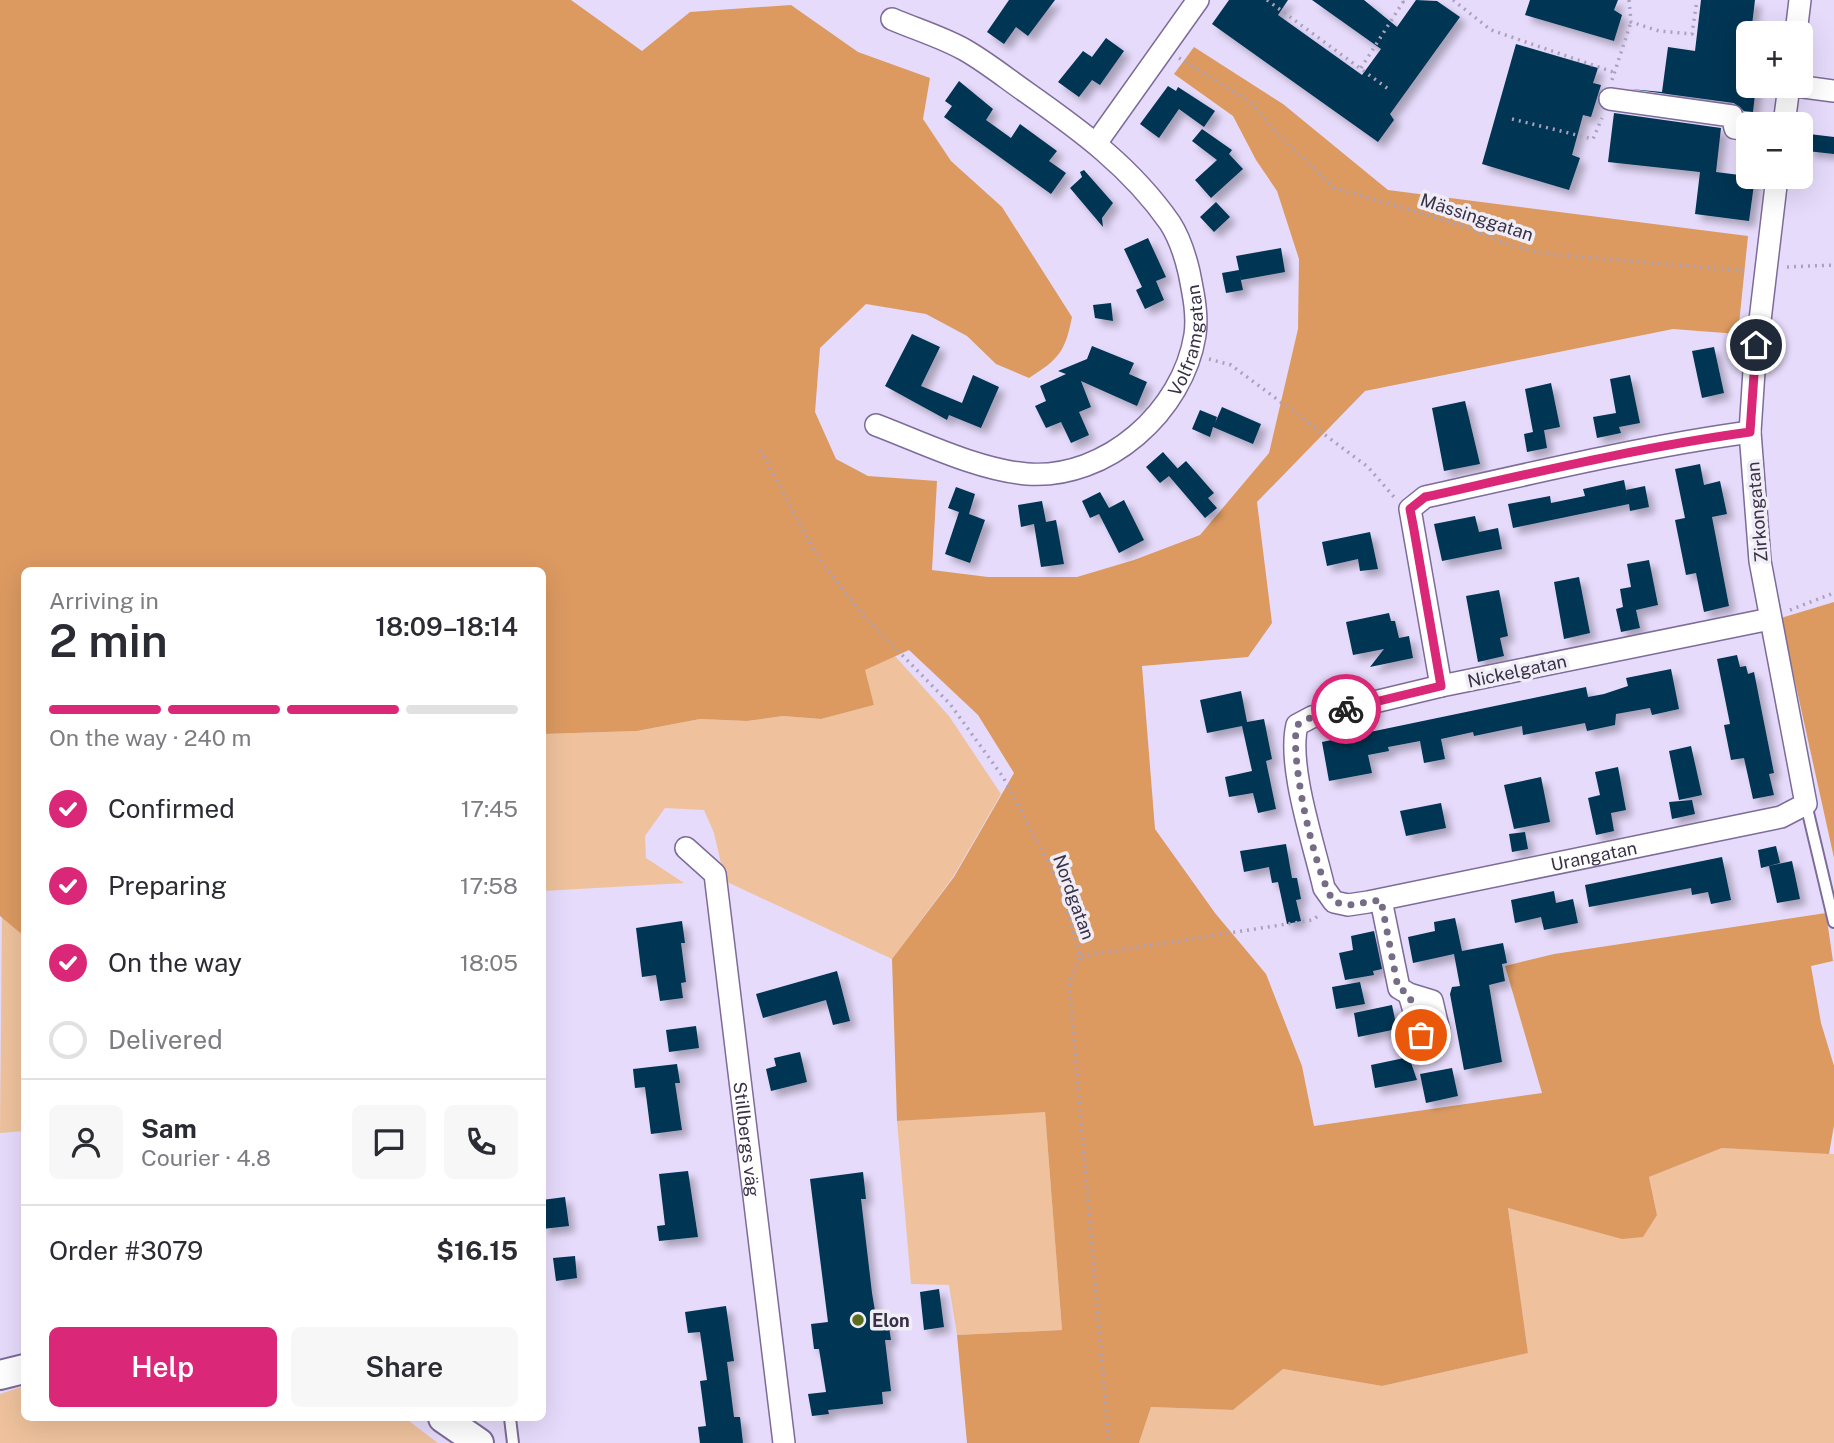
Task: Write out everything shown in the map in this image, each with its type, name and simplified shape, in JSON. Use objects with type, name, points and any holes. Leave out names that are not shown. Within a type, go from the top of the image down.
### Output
[{"type":"street","points":[[1097,142],[1198,0]]},
{"type":"street","points":[[1797,21],[1800,0]]},
{"type":"street","name":"Volframgatan","points":[[876,425],[985,465],[1027,474],[1067,469],[1097,460],[1134,438],[1168,400],[1185,373],[1196,333],[1195,296],[1184,254],[1171,225],[1133,176],[1097,142],[964,49],[891,19]]},
{"type":"street","points":[[1813,88],[1834,91]]},
{"type":"street","points":[[1610,99],[1732,116],[1736,128]]},
{"type":"street","name":"Zirkongatan","points":[[1775,189],[1765,268],[1750,432],[1760,561],[1806,804]]},
{"type":"street","points":[[1441,686],[1410,509],[1425,497],[1438,494],[1687,440],[1750,432]]},
{"type":"street","name":"Nickelgatan","points":[[1334,902],[1324,888],[1296,767],[1293,742],[1297,725],[1312,717],[1441,686],[1770,619]]},
{"type":"street","name":"Urangatan","points":[[1334,902],[1349,905],[1381,900],[1781,817],[1806,804]]},
{"type":"street","name":"Stillbergs väg","points":[[687,848],[715,874],[784,1443]]},
{"type":"street","points":[[1381,900],[1398,988],[1409,994]]},
{"type":"street","points":[[0,1376],[21,1370]]},
{"type":"street","points":[[447,1421],[479,1443]]},
{"type":"lane","points":[[1806,804],[1834,922]]},
{"type":"lane","points":[[510,1421],[513,1443]]},
{"type":"path","points":[[1267,0],[1391,91]]},
{"type":"path","points":[[1453,0],[1491,30],[1614,72]]},
{"type":"path","points":[[1629,0],[1631,22],[1659,31],[1692,34],[1697,0]]},
{"type":"path","points":[[1360,68],[1403,1]]},
{"type":"path","name":"Mässinggatan","points":[[1164,49],[1252,103],[1274,130],[1334,188],[1461,225],[1512,246],[1548,254],[1746,271],[1834,265]]},
{"type":"path","points":[[1190,353],[1231,365],[1368,467],[1387,492],[1410,509]]},
{"type":"path","name":"Nordgatan","points":[[760,449],[817,556],[864,616],[950,704],[1003,777],[1058,881],[1081,956],[1069,982],[1109,1443]]},
{"type":"path","points":[[1770,619],[1834,593]]},
{"type":"path","points":[[1081,956],[1313,920],[1334,902]]},
{"type":"shaded area","points":[[0,0],[571,0],[642,51],[690,12],[791,5],[858,52],[930,78],[923,119],[951,161],[1002,207],[1072,317],[1067,339],[1059,354],[1029,378],[996,364],[967,336],[926,314],[866,304],[820,348],[815,412],[836,459],[868,476],[937,481],[932,570],[988,577],[1077,577],[1134,560],[1200,535],[1269,453],[1298,329],[1299,259],[1277,191],[1256,160],[1233,116],[1174,74],[1194,47],[1283,104],[1388,190],[1748,236],[1738,334],[1673,329],[1365,391],[1257,502],[1272,623],[1248,657],[1142,666],[1155,829],[1215,913],[1266,974],[1302,1066],[1314,1126],[1542,1093],[1505,966],[1554,954],[1826,913],[1833,961],[1811,966],[1821,1023],[1834,1066],[1834,1125],[1829,1154],[1722,1148],[1649,1177],[1657,1215],[1643,1237],[1622,1239],[1508,1208],[1528,1353],[1382,1386],[1283,1369],[1233,1410],[1151,1407],[1139,1443],[967,1443],[957,1335],[1062,1330],[1045,1112],[897,1121],[892,959],[954,877],[1014,773],[978,715],[909,650],[865,670],[874,705],[821,719],[783,716],[747,721],[700,719],[637,731],[546,734],[546,567],[21,567],[21,934],[0,916]]},
{"type":"shaded area","points":[[1834,602],[1834,858],[1781,618]]},
{"type":"shaded area","points":[[895,656],[949,716],[1001,794],[953,877],[892,959],[725,881],[714,833],[704,810],[665,808],[645,836],[646,858],[684,883],[546,891],[546,734],[637,731],[700,719],[747,721],[783,716],[821,719],[874,705],[864,670]]},
{"type":"shaded area","points":[[2,915],[21,933],[21,1131],[0,1133]]},
{"type":"shaded area","points":[[1045,1111],[1062,1330],[957,1335],[949,1285],[911,1284],[897,1121]]},
{"type":"shaded area","points":[[1722,1148],[1834,1154],[1834,1443],[1139,1443],[1151,1407],[1233,1410],[1283,1369],[1382,1386],[1528,1353],[1508,1208],[1564,1221],[1657,1215],[1649,1177]]},
{"type":"shaded area","points":[[21,1387],[21,1421],[409,1421],[438,1443],[0,1443],[0,1394]]},
{"type":"building","points":[[1009,0],[1055,0],[1028,36],[1016,27],[1004,44],[987,32]]},
{"type":"building","points":[[1229,0],[1288,0],[1278,15],[1362,75],[1381,49],[1312,0],[1364,0],[1397,27],[1416,0],[1437,1],[1460,17],[1390,114],[1394,120],[1378,142],[1212,24]]},
{"type":"building","points":[[1530,0],[1618,0],[1614,10],[1622,15],[1614,41],[1525,15]]},
{"type":"building","points":[[1701,0],[1755,0],[1752,21],[1736,21],[1736,98],[1755,98],[1753,112],[1744,111],[1734,103],[1630,89],[1662,92],[1668,47],[1695,51]]},
{"type":"building","points":[[1106,38],[1124,51],[1100,85],[1092,80],[1079,97],[1058,82],[1083,51],[1092,57]]},
{"type":"building","points":[[1516,44],[1598,68],[1593,83],[1601,85],[1591,117],[1583,115],[1572,155],[1580,158],[1569,190],[1482,164]]},
{"type":"building","points":[[959,81],[993,109],[986,120],[1011,138],[1020,124],[1057,151],[1049,161],[1066,173],[1051,194],[944,117],[952,106],[945,101]]},
{"type":"building","points":[[1168,86],[1176,91],[1178,87],[1215,111],[1204,127],[1179,109],[1159,138],[1140,124]]},
{"type":"building","points":[[1614,113],[1721,128],[1716,172],[1736,175],[1736,189],[1753,189],[1749,221],[1695,214],[1700,172],[1608,162]]},
{"type":"building","points":[[1202,129],[1232,150],[1229,154],[1243,169],[1211,198],[1195,180],[1217,160],[1192,141]]},
{"type":"building","points":[[1813,134],[1834,137],[1834,154],[1813,152]]},
{"type":"building","points":[[1084,170],[1113,203],[1102,218],[1103,227],[1070,188],[1082,177],[1080,172]]},
{"type":"building","points":[[1216,202],[1230,217],[1214,232],[1200,217]]},
{"type":"building","points":[[1148,238],[1166,277],[1156,281],[1164,300],[1145,309],[1136,290],[1142,287],[1124,249]]},
{"type":"building","points":[[1281,248],[1285,272],[1241,280],[1239,271],[1243,290],[1226,293],[1222,273],[1239,270],[1236,256]]},
{"type":"building","points":[[1111,303],[1113,321],[1095,318],[1093,305]]},
{"type":"building","points":[[912,334],[940,347],[921,386],[962,403],[973,375],[999,387],[981,428],[949,415],[947,420],[885,386]]},
{"type":"building","points":[[1092,346],[1134,363],[1129,374],[1147,382],[1137,406],[1081,381],[1091,407],[1079,412],[1089,435],[1071,443],[1061,422],[1046,428],[1035,406],[1046,401],[1040,386],[1066,374],[1058,371],[1087,359]]},
{"type":"building","points":[[1714,347],[1724,393],[1702,398],[1692,351]]},
{"type":"building","points":[[1630,375],[1640,423],[1619,427],[1621,433],[1597,438],[1593,417],[1616,413],[1610,379]]},
{"type":"building","points":[[1551,383],[1560,427],[1544,430],[1547,448],[1527,452],[1524,434],[1533,432],[1525,389]]},
{"type":"building","points":[[1465,401],[1480,464],[1444,471],[1432,408]]},
{"type":"building","points":[[1222,407],[1261,424],[1253,444],[1213,427],[1210,437],[1192,429],[1200,410],[1217,417],[1215,423]]},
{"type":"building","points":[[1163,452],[1178,469],[1160,483],[1146,467]]},
{"type":"building","points":[[1186,461],[1214,493],[1208,498],[1217,508],[1205,518],[1169,476]]},
{"type":"building","points":[[1700,464],[1704,485],[1720,481],[1727,514],[1712,517],[1729,606],[1704,612],[1696,573],[1686,575],[1675,520],[1685,518],[1675,469]]},
{"type":"building","points":[[1624,480],[1628,501],[1626,490],[1645,486],[1649,507],[1630,511],[1629,504],[1513,528],[1508,504],[1550,496],[1551,503],[1585,496],[1583,489]]},
{"type":"building","points":[[956,487],[975,494],[969,514],[985,520],[970,563],[945,554],[959,512],[948,508]]},
{"type":"building","points":[[1100,492],[1109,508],[1124,500],[1144,540],[1119,553],[1099,514],[1090,518],[1082,501]]},
{"type":"building","points":[[1042,501],[1046,522],[1056,520],[1064,564],[1041,567],[1034,524],[1021,527],[1018,505]]},
{"type":"building","points":[[1475,516],[1479,532],[1498,528],[1502,549],[1442,561],[1434,524]]},
{"type":"building","points":[[1370,532],[1378,569],[1360,571],[1358,559],[1327,566],[1322,542]]},
{"type":"building","points":[[1649,560],[1658,605],[1636,610],[1640,628],[1621,632],[1616,609],[1623,607],[1620,589],[1631,587],[1627,564]]},
{"type":"building","points":[[1579,577],[1590,633],[1564,639],[1554,582]]},
{"type":"building","points":[[1499,590],[1508,636],[1500,638],[1504,656],[1478,662],[1466,596]]},
{"type":"building","points":[[1389,613],[1391,621],[1395,621],[1399,638],[1409,636],[1413,658],[1370,667],[1384,649],[1353,655],[1346,622]]},
{"type":"building","points":[[1737,655],[1740,667],[1746,666],[1748,674],[1754,672],[1774,773],[1769,774],[1774,795],[1753,799],[1744,758],[1731,760],[1724,725],[1730,724],[1717,659]]},
{"type":"building","points":[[1671,669],[1679,709],[1652,715],[1650,708],[1616,714],[1615,725],[1587,731],[1585,723],[1523,735],[1522,726],[1474,736],[1473,732],[1441,739],[1445,759],[1424,763],[1420,741],[1388,747],[1389,751],[1368,755],[1372,773],[1329,781],[1322,742],[1586,687],[1588,697],[1604,694],[1628,686],[1626,678]]},
{"type":"building","points":[[1241,691],[1247,722],[1264,719],[1272,759],[1266,761],[1276,809],[1258,813],[1253,793],[1229,797],[1225,777],[1252,771],[1242,726],[1207,733],[1200,700]]},
{"type":"building","points":[[1691,746],[1702,795],[1679,800],[1669,751]]},
{"type":"building","points":[[1618,767],[1626,810],[1611,813],[1614,831],[1596,835],[1588,798],[1600,795],[1595,772]]},
{"type":"building","points":[[1541,777],[1550,822],[1514,829],[1504,785]]},
{"type":"building","points":[[1692,800],[1695,814],[1672,819],[1669,802]]},
{"type":"building","points":[[1441,803],[1446,828],[1406,836],[1400,811]]},
{"type":"building","points":[[1525,832],[1528,849],[1512,852],[1509,834]]},
{"type":"building","points":[[1286,844],[1292,878],[1297,878],[1301,899],[1296,900],[1301,921],[1287,924],[1278,882],[1272,883],[1269,867],[1244,872],[1240,851]]},
{"type":"building","points":[[1776,846],[1780,863],[1761,868],[1758,850]]},
{"type":"building","points":[[1722,857],[1731,900],[1711,904],[1708,892],[1692,895],[1691,888],[1589,907],[1585,885]]},
{"type":"building","points":[[1792,861],[1800,899],[1777,903],[1769,866]]},
{"type":"building","points":[[1554,891],[1556,903],[1573,899],[1578,923],[1544,930],[1541,917],[1515,923],[1511,900]]},
{"type":"building","points":[[1455,918],[1462,951],[1503,943],[1507,963],[1502,964],[1505,981],[1489,985],[1502,1062],[1464,1070],[1450,994],[1452,987],[1460,986],[1454,954],[1413,963],[1408,937],[1435,931],[1434,922]]},
{"type":"building","points":[[682,921],[685,943],[681,943],[686,982],[681,983],[683,998],[660,1001],[656,975],[642,977],[636,928]]},
{"type":"building","points":[[1374,931],[1382,969],[1373,971],[1374,975],[1345,980],[1339,953],[1353,950],[1351,936]]},
{"type":"building","points":[[837,971],[850,1021],[833,1025],[826,1000],[763,1018],[756,994]]},
{"type":"building","points":[[1360,982],[1365,1004],[1336,1009],[1332,987]]},
{"type":"building","points":[[1392,1005],[1397,1029],[1358,1037],[1354,1013]]},
{"type":"building","points":[[696,1026],[699,1048],[669,1052],[666,1030]]},
{"type":"building","points":[[800,1052],[807,1082],[771,1091],[766,1069],[776,1066],[774,1058]]},
{"type":"building","points":[[1409,1057],[1417,1080],[1375,1088],[1371,1065]]},
{"type":"building","points":[[677,1064],[680,1083],[675,1083],[682,1130],[651,1134],[645,1087],[635,1088],[633,1069]]},
{"type":"building","points":[[1452,1068],[1458,1096],[1426,1103],[1420,1074]]},
{"type":"building","points":[[688,1171],[698,1237],[659,1241],[657,1226],[665,1225],[659,1174]]},
{"type":"building","points":[[863,1172],[866,1199],[861,1199],[876,1317],[887,1315],[891,1340],[885,1340],[891,1391],[882,1392],[883,1404],[828,1410],[829,1414],[812,1416],[808,1394],[826,1392],[819,1349],[814,1349],[811,1324],[828,1322],[810,1179]]},
{"type":"building","points":[[565,1197],[569,1226],[546,1229],[546,1199]]},
{"type":"building","points":[[575,1256],[577,1278],[556,1281],[553,1258]]},
{"type":"building","points":[[939,1289],[944,1327],[924,1330],[920,1292]]},
{"type":"building","points":[[726,1306],[734,1361],[727,1362],[734,1417],[740,1417],[743,1443],[700,1443],[698,1427],[706,1426],[700,1381],[707,1380],[700,1332],[688,1333],[685,1312]]},
{"type":"way so far","points":[[1346,709],[1312,717],[1297,725],[1293,742],[1296,767],[1324,888],[1334,902],[1349,905],[1381,900],[1398,988],[1409,994],[1421,1035]]},
{"type":"place","name":"Elon","points":[[858,1320]]},
{"type":"route","points":[[1346,709],[1441,686],[1410,509],[1414,504],[1425,497],[1528,474],[1687,440],[1750,432],[1756,345]]}]
